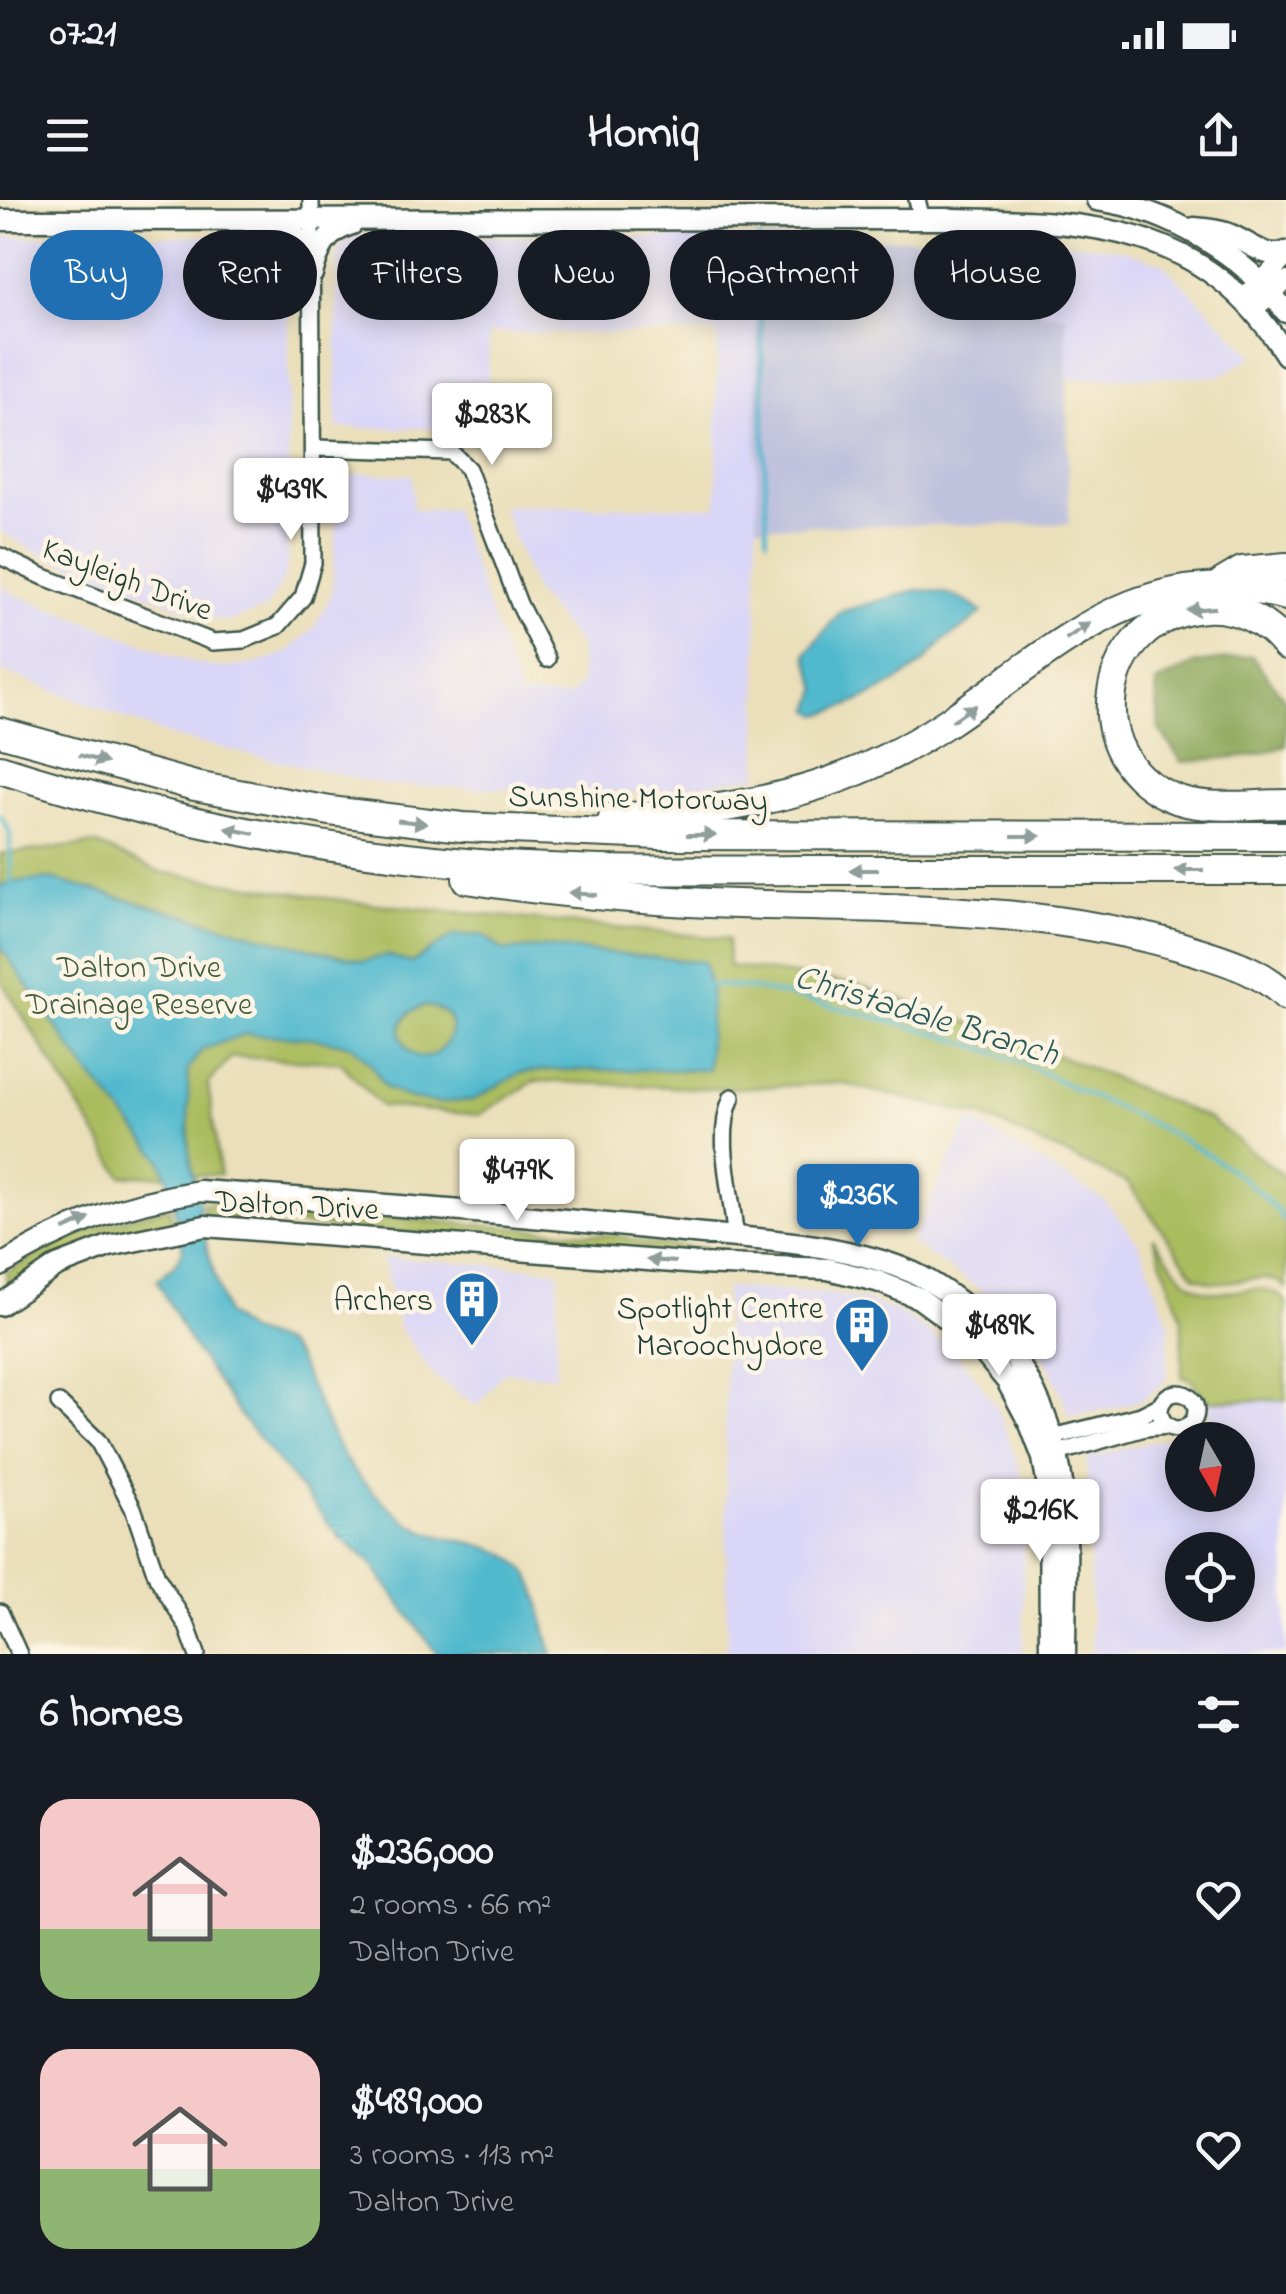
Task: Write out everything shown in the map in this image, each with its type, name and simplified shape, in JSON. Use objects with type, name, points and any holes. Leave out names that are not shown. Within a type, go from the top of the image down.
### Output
[{"type":"highway","points":[[1216,586],[1242,571],[1286,567]]},
{"type":"highway","points":[[534,832],[566,821],[745,805],[831,783],[920,741],[1106,615],[1151,596],[1216,586],[1286,596]]},
{"type":"highway","points":[[1286,646],[1262,624],[1227,609],[1200,608],[1174,614],[1151,626],[1132,644],[1114,678],[1110,704],[1113,730],[1122,752],[1137,774],[1156,789],[1191,803],[1286,804]]},
{"type":"highway","name":"Sunshine Motorway","points":[[0,732],[130,770],[402,822],[534,832],[1286,836]]},
{"type":"highway","points":[[0,769],[168,815],[336,848],[471,863],[595,870],[1286,870]]},
{"type":"highway","points":[[336,848],[380,866],[574,894],[991,912],[1050,918],[1118,930],[1192,950],[1252,972],[1283,990]]},
{"type":"main road","points":[[1096,200],[1131,207],[1177,226],[1228,255],[1273,286],[1286,312]]},
{"type":"main road","points":[[317,254],[329,234],[369,220],[922,206],[1071,222],[1124,232],[1195,263],[1248,304],[1286,355]]},
{"type":"main road","points":[[0,220],[271,220],[311,210],[369,220]]},
{"type":"main road","points":[[271,220],[292,230]]},
{"type":"main road","points":[[1177,226],[1225,232],[1264,252],[1286,254]]},
{"type":"main road","name":"Dalton Drive","points":[[0,1266],[98,1214],[200,1190],[735,1236],[866,1257],[914,1273],[980,1320],[1005,1344],[1050,1446],[1065,1654]]},
{"type":"main road","name":"Dalton Drive","points":[[1,1302],[57,1266],[109,1246],[205,1226],[699,1264],[828,1269],[878,1280],[919,1298],[968,1334],[1007,1381],[1050,1446],[1050,1654]]},
{"type":"main road","points":[[624,1226],[648,1236],[706,1242],[711,1250],[709,1260],[699,1264]]},
{"type":"main road","points":[[833,1251],[821,1252],[816,1258],[872,1270],[878,1280]]},
{"type":"street","points":[[1248,304],[1273,286],[1286,254]]},
{"type":"street","name":"Kayleigh Drive","points":[[0,556],[213,642],[244,640],[278,626],[303,598],[313,563],[313,320]]},
{"type":"street","points":[[314,448],[452,452],[468,469],[518,604],[548,659]]},
{"type":"street","points":[[732,1097],[727,1109],[726,1174],[735,1236]]},
{"type":"street","points":[[1050,1446],[1141,1415],[1178,1393],[1189,1396],[1196,1406],[1191,1422]]},
{"type":"street","points":[[59,1403],[98,1440],[132,1508],[157,1576],[187,1626],[197,1654]]},
{"type":"street","points":[[1162,1404],[1165,1422]]},
{"type":"street","points":[[1050,1446],[1165,1426]]},
{"type":"street","points":[[0,1612],[18,1654]]},
{"type":"shaded area","points":[[163,236],[183,236],[183,320],[289,320],[286,574],[266,609],[227,621],[40,554],[0,531],[0,237],[30,237],[30,320],[163,320]]},
{"type":"shaded area","points":[[498,237],[518,237],[518,320],[650,320],[650,237],[670,238],[670,320],[756,320],[758,776],[644,793],[385,785],[173,737],[0,670],[0,585],[194,663],[220,668],[257,664],[288,652],[314,628],[332,594],[339,484],[357,474],[412,475],[413,510],[453,509],[520,696],[569,697],[581,683],[580,646],[534,590],[502,506],[717,507],[717,333],[489,333],[488,428],[336,428],[337,252],[337,320],[498,320]]},
{"type":"shaded area","points":[[894,238],[914,239],[914,320],[1066,320],[1069,524],[757,526],[756,320],[894,320]]},
{"type":"shaded area","points":[[1076,244],[1120,249],[1162,263],[1254,356],[1219,376],[1066,379],[1066,320],[1076,320]]},
{"type":"shaded area","points":[[969,1119],[1105,1201],[1140,1245],[1169,1323],[1167,1380],[1142,1400],[1070,1415],[1050,1367],[1007,1308],[911,1242]]},
{"type":"shaded area","points":[[383,1257],[558,1270],[556,1376],[503,1372],[477,1407],[433,1375],[399,1327]]},
{"type":"shaded area","points":[[725,1288],[831,1294],[867,1301],[896,1311],[927,1330],[971,1371],[997,1407],[1024,1481],[1023,1654],[727,1654]]},
{"type":"shaded area","points":[[1286,1400],[1286,1654],[1092,1654],[1087,1458],[1165,1439],[1165,1512],[1255,1512],[1255,1422],[1208,1422],[1208,1401]]},
{"type":"green space","points":[[1252,656],[1286,701],[1286,746],[1256,755],[1182,762],[1159,730],[1156,683],[1196,663]]},
{"type":"green space","name":"Dalton Drive Drainage Reserve","points":[[95,844],[160,872],[355,902],[728,939],[729,966],[856,984],[1027,1042],[1208,1118],[1280,1173],[1286,1180],[1286,1288],[1270,1279],[1211,1282],[1195,1276],[1128,1183],[982,1116],[841,1083],[718,1089],[535,1081],[479,1115],[381,1106],[340,1062],[232,1057],[208,1084],[220,1175],[122,1176],[0,979],[0,854]]},
{"type":"green space","points":[[203,1203],[620,1236],[705,1251],[703,1256],[206,1217]]},
{"type":"green space","points":[[169,1208],[173,1225],[7,1283],[6,1273],[66,1241],[103,1225]]},
{"type":"green space","points":[[1153,1237],[1177,1270],[1195,1286],[1218,1292],[1266,1290],[1286,1301],[1286,1400],[1208,1401],[1190,1379],[1182,1377],[1182,1318]]},
{"type":"water","points":[[916,590],[951,595],[982,612],[942,642],[923,663],[887,687],[833,711],[819,715],[811,710],[818,689],[806,654],[840,612]]},
{"type":"water","points":[[52,879],[364,961],[387,955],[411,963],[454,935],[483,935],[504,951],[546,947],[704,962],[711,991],[708,1070],[544,1070],[520,1073],[473,1100],[437,1103],[411,1099],[386,1088],[370,1063],[351,1045],[244,1034],[202,1050],[188,1069],[189,1150],[207,1249],[226,1314],[246,1331],[285,1344],[296,1357],[346,1460],[405,1520],[439,1536],[494,1550],[525,1570],[538,1596],[553,1654],[437,1654],[370,1562],[339,1536],[239,1414],[189,1341],[157,1280],[174,1266],[183,1250],[169,1182],[159,1157],[84,1067],[0,946],[0,886]],"holes":[[[424,1006],[442,1011],[450,1020],[451,1032],[446,1043],[426,1057],[414,1055],[401,1036],[404,1019]]]},
{"type":"waterway","points":[[761,320],[767,539]]},
{"type":"waterway","points":[[0,815],[10,833],[11,882]]},
{"type":"waterway","name":"Christadale Branch","points":[[709,985],[760,990],[844,1009],[950,1038],[1022,1063],[1195,1147],[1246,1181],[1286,1222]]},
{"type":"place","name":"Archers","points":[[472,1348]]},
{"type":"place","name":"Spotlight Centre Maroochydore","points":[[862,1374]]}]
